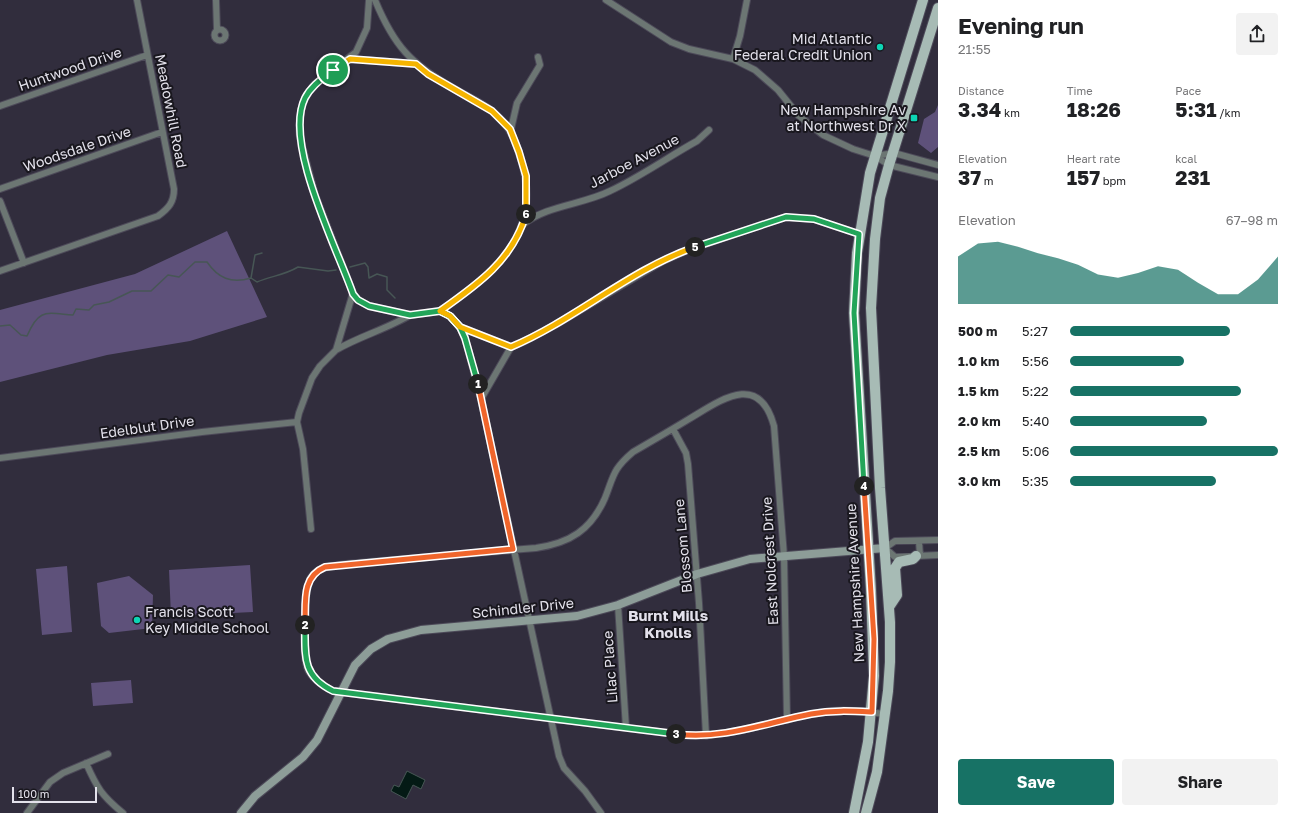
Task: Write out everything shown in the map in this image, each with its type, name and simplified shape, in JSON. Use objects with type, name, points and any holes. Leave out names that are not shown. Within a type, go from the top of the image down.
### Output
[{"type":"main road","name":"New Hampshire Avenue","points":[[854,813],[864,772],[872,712],[874,639],[854,313],[859,234],[875,156],[923,0]]},
{"type":"main road","points":[[866,813],[876,772],[890,662],[889,607],[880,488],[871,308],[875,240],[880,198],[938,8]]},
{"type":"main road","points":[[889,607],[897,595],[895,568],[899,562],[918,556]]},
{"type":"street","name":"Meadowhill Road","points":[[0,271],[154,217],[168,209],[174,199],[174,189],[137,0]]},
{"type":"street","points":[[216,0],[217,30]]},
{"type":"street","points":[[369,0],[367,28],[356,52],[350,59],[314,85],[305,98],[301,110],[299,126],[303,152],[315,195],[353,294],[358,300],[369,306],[410,315],[440,311],[489,275],[513,245],[526,214],[526,176],[510,129],[492,111],[428,74],[416,64],[394,39],[375,0]]},
{"type":"street","points":[[606,0],[672,42],[689,48],[733,59],[755,70],[768,79],[799,116],[823,135],[854,149],[875,156],[889,165],[938,177]]},
{"type":"street","points":[[733,59],[740,36],[747,0]]},
{"type":"street","name":"Huntwood Drive","points":[[0,106],[148,55]]},
{"type":"street","points":[[510,129],[517,103],[540,65],[538,57]]},
{"type":"street","points":[[350,59],[416,64]]},
{"type":"street","name":"Jarboe Avenue","points":[[522,225],[530,220],[567,205],[610,191],[697,141],[709,130]]},
{"type":"street","name":"Woodsdale Drive","points":[[0,188],[162,132]]},
{"type":"street","points":[[875,156],[894,152],[938,165]]},
{"type":"street","points":[[0,201],[24,263]]},
{"type":"street","points":[[460,327],[511,347],[526,342],[663,261],[688,250],[786,217],[814,219],[859,234]]},
{"type":"street","points":[[336,350],[353,294]]},
{"type":"street","points":[[440,311],[450,316],[460,327],[465,338],[482,399],[549,718],[564,768],[586,791],[600,813]]},
{"type":"street","points":[[311,529],[303,449],[298,422],[299,413],[312,378],[320,366],[336,350],[350,342],[398,322],[410,315]]},
{"type":"street","points":[[482,399],[511,347]]},
{"type":"street","name":"East Nolcrest Drive","points":[[673,428],[727,396],[746,394],[754,396],[765,404],[770,411],[774,426],[784,556],[786,720]]},
{"type":"street","name":"Edelblut Drive","points":[[0,458],[213,430],[298,422]]},
{"type":"street","points":[[673,428],[633,452],[621,462],[612,474],[599,510],[590,523],[579,533],[557,545],[346,564],[325,567],[317,571],[308,582],[306,590],[305,648],[307,668],[314,678],[333,691],[691,736],[724,735],[786,720],[833,711],[872,712],[884,714]]},
{"type":"street","name":"Blossom Lane","points":[[673,428],[686,453],[688,464],[698,574],[706,736]]},
{"type":"street","points":[[918,556],[919,540]]},
{"type":"street","points":[[938,540],[895,541],[885,548],[895,557],[938,555]]},
{"type":"street","name":"Schindler Drive","points":[[242,813],[255,796],[303,757],[317,740],[341,692],[360,659],[371,649],[394,636],[421,630],[577,616],[618,605],[698,574],[750,559],[868,551],[885,548]]},
{"type":"street","name":"Lilac Place","points":[[618,605],[626,728]]},
{"type":"street","points":[[26,813],[50,782],[63,773],[108,754]]},
{"type":"street","points":[[86,763],[96,786],[106,799],[123,813]]},
{"type":"shaded area","points":[[938,105],[938,147],[931,153],[918,143],[924,119],[935,112]]},
{"type":"shaded area","points":[[227,231],[267,317],[190,341],[107,355],[0,382],[0,310],[135,274]]},
{"type":"shaded area","points":[[250,565],[253,612],[171,616],[169,570]]},
{"type":"shaded area","points":[[67,566],[72,632],[42,635],[36,569]]},
{"type":"shaded area","points":[[129,576],[153,595],[152,628],[109,633],[101,626],[97,583]]},
{"type":"shaded area","points":[[131,680],[133,703],[93,706],[91,683]]},
{"type":"shaded area","points":[[407,771],[425,780],[421,789],[413,785],[406,799],[391,791],[394,785],[399,787]]},
{"type":"waterway","points":[[251,278],[255,255],[262,253]]},
{"type":"waterway","points":[[0,326],[10,325],[21,335],[27,336],[35,321],[44,314],[50,313],[73,315],[76,309],[89,310],[94,305],[109,302],[132,291],[151,291],[168,275],[179,277],[195,262],[207,262],[220,276],[231,280],[244,280],[251,278],[257,282],[288,272],[298,267],[328,271],[336,270]]},
{"type":"waterway","points":[[350,267],[365,263],[368,267],[369,278],[377,274],[387,277],[387,290],[395,298]]},
{"type":"place","name":"Mid Atlantic Federal Credit Union","points":[[880,47]]},
{"type":"place","name":"New Hampshire Av at Northwest Dr X","points":[[914,118]]},
{"type":"place","name":"Francis Scott Key Middle School","points":[[137,620]]},
{"type":"district","name":"Burnt Mills Knolls","points":[[668,624]]},
{"type":"route","points":[[333,70],[314,85],[305,98],[301,110],[299,126],[300,138],[315,195],[353,294],[358,300],[369,306],[410,315],[440,311],[450,316],[460,327],[465,338],[482,399],[513,549],[346,564],[325,567],[317,571],[308,582],[306,590],[305,648],[307,668],[314,678],[333,691],[691,736],[724,735],[810,714],[846,710],[872,712],[874,639],[854,313],[854,284],[859,234],[845,228],[798,216],[786,217],[770,222],[688,250],[663,261],[641,272],[526,342],[511,347],[460,327],[450,316],[440,311],[489,275],[513,245],[522,225],[526,214],[526,176],[510,129],[492,111],[428,74],[416,64],[350,59],[333,70]]}]
